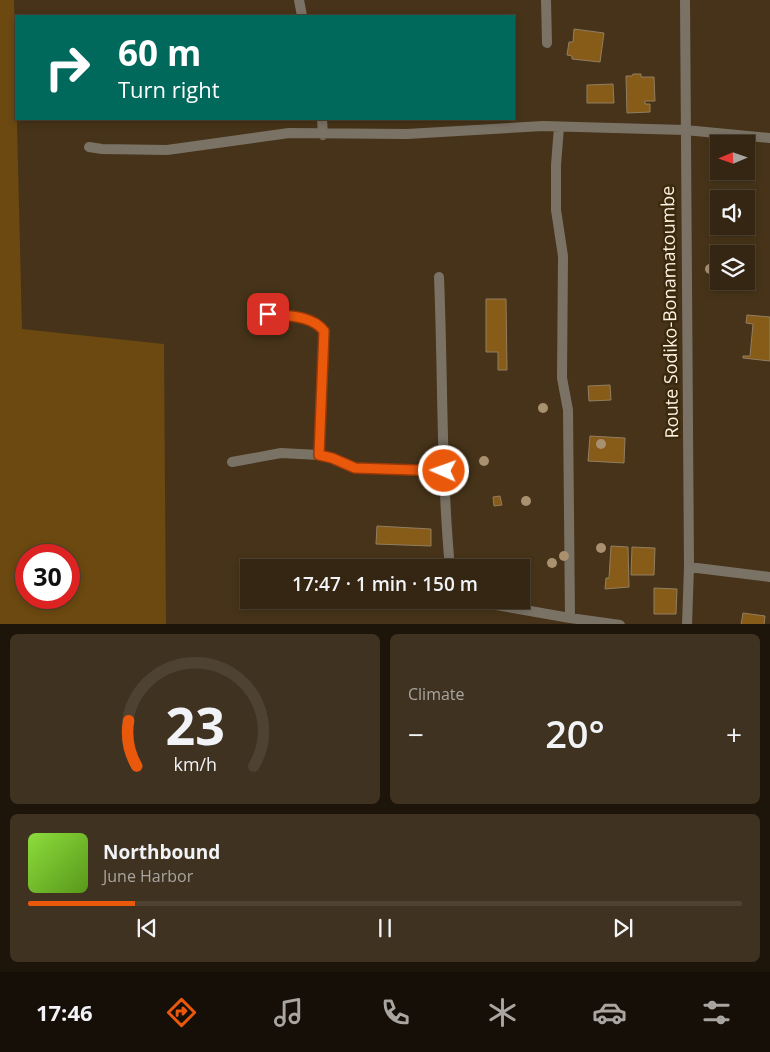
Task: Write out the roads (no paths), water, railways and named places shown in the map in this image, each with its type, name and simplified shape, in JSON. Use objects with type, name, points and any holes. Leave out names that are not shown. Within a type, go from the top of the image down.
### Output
[{"type":"street","points":[[299,0],[302,15]]},
{"type":"street","points":[[546,0],[547,43]]},
{"type":"street","name":"Route Sodiko-Bonamatoumbe","points":[[685,0],[689,567],[687,624]]},
{"type":"street","points":[[322,120],[323,135]]},
{"type":"street","points":[[559,127],[556,164],[556,210],[563,256],[562,378],[568,410],[570,618]]},
{"type":"street","points":[[89,147],[167,150],[289,133],[323,135],[407,134],[559,127],[685,130],[770,138]]},
{"type":"street","points":[[439,277],[444,383],[444,500],[449,559]]},
{"type":"street","points":[[268,314],[303,318],[318,323],[324,331],[319,455]]},
{"type":"street","points":[[232,462],[281,453],[319,455],[332,458],[355,468],[444,471]]},
{"type":"street","points":[[689,567],[770,576]]},
{"type":"street","points":[[518,609],[620,624]]}]
